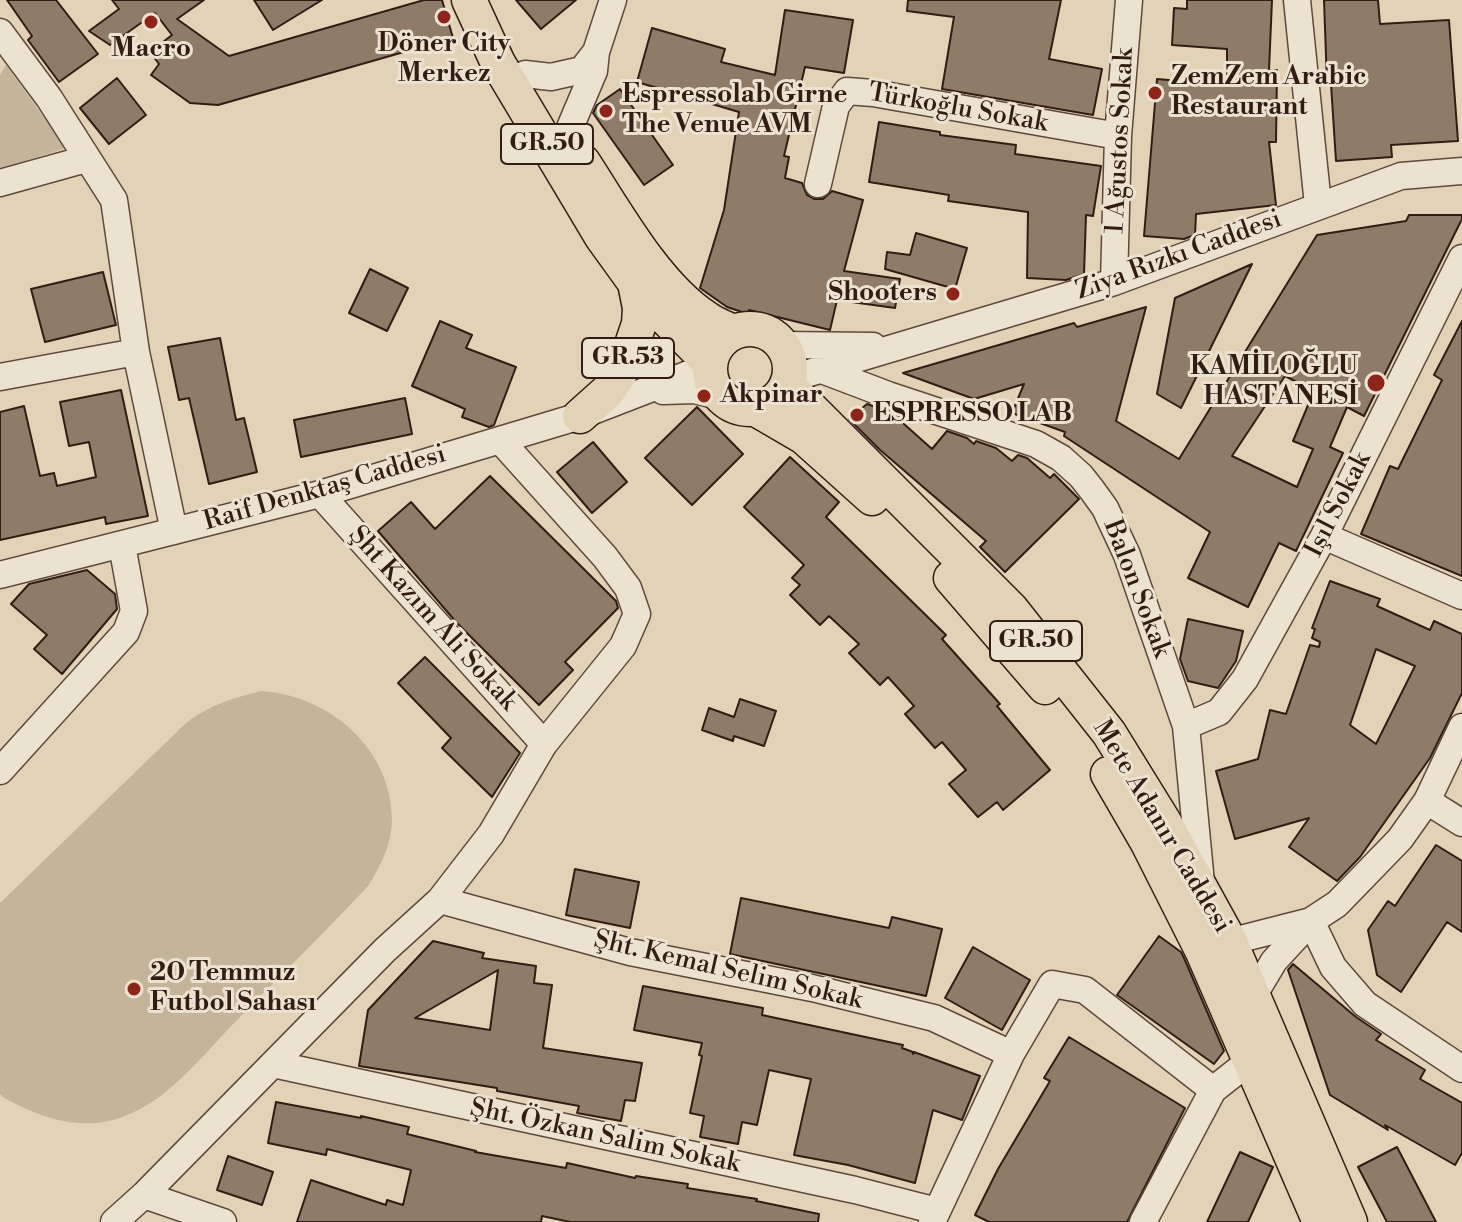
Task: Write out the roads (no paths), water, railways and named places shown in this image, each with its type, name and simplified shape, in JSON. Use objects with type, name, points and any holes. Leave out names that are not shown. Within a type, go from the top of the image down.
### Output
[{"type":"main road","name":"GR.50","points":[[470,0],[492,24],[632,238],[666,281],[705,318],[734,332],[761,330],[783,345]]},
{"type":"main road","name":"GR.50","points":[[470,0],[498,63],[602,237],[635,283],[713,375],[730,405],[756,409]]},
{"type":"main road","name":"GR.53","points":[[580,416],[608,391],[625,365],[639,324],[640,308],[635,283]]},
{"type":"main road","points":[[713,375],[718,344],[734,332]]},
{"type":"main road","points":[[756,409],[770,405],[780,397],[788,382],[788,356],[783,345]]},
{"type":"main road","name":"Mete Adanır Caddesi","points":[[788,382],[1011,609],[1109,733],[1202,891],[1215,945],[1251,1060],[1320,1222]]},
{"type":"main road","name":"Mete Adanır Caddesi","points":[[756,409],[804,437],[878,504],[948,574],[1069,715],[1099,758],[1148,843],[1215,945],[1253,996],[1350,1222]]},
{"type":"street","points":[[566,137],[594,71],[596,52],[613,0]]},
{"type":"street","name":"1 Ağustos Sokak","points":[[1114,282],[1118,136],[1129,0]]},
{"type":"street","points":[[1297,0],[1318,205]]},
{"type":"street","points":[[1,36],[49,98],[114,200],[136,352],[174,531]]},
{"type":"street","points":[[525,74],[551,77],[582,70],[596,52]]},
{"type":"street","name":"Türkoğlu Sokak","points":[[818,184],[836,106],[847,91],[1118,136]]},
{"type":"street","points":[[0,183],[86,159]]},
{"type":"street","name":"Ziya Rızkı Caddesi","points":[[788,382],[897,346],[1114,282],[1401,176],[1462,171]]},
{"type":"street","name":"Işıl Sokak","points":[[1186,726],[1219,712],[1245,679],[1324,536],[1462,258]]},
{"type":"street","name":"Ziya Rızkı Caddesi","points":[[783,345],[897,346]]},
{"type":"street","points":[[0,377],[136,352]]},
{"type":"street","name":"Balon Sokak","points":[[822,370],[1036,444],[1061,458],[1081,476],[1105,508],[1127,555],[1186,726],[1202,891]]},
{"type":"street","name":"Raif Denktaş Caddesi","points":[[0,575],[320,494],[580,416],[648,392],[713,375]]},
{"type":"street","points":[[114,1222],[385,950],[440,900],[491,834],[544,744],[623,646],[637,614],[628,588],[605,557],[500,440]]},
{"type":"street","name":"Şht Kazım Ali Sokak","points":[[320,494],[544,744]]},
{"type":"street","points":[[1324,536],[1462,596]]},
{"type":"street","points":[[0,771],[126,632],[134,611],[122,545]]},
{"type":"street","points":[[1253,996],[1274,961],[1311,921],[1337,904],[1400,839],[1427,801],[1462,727]]},
{"type":"street","points":[[1427,801],[1462,823]]},
{"type":"street","name":"Şht. Kemal Selim Sokak","points":[[440,900],[630,952],[812,988],[934,1018],[1011,1054]]},
{"type":"street","points":[[1215,945],[1311,921]]},
{"type":"street","points":[[1311,921],[1333,967],[1365,1004],[1462,1069]]},
{"type":"street","points":[[935,1217],[1011,1054],[1052,984],[1085,990],[1213,1090]]},
{"type":"street","points":[[1143,1222],[1213,1090],[1251,1060]]},
{"type":"street","name":"Şht. Özkan Salim Sokak","points":[[273,1064],[855,1190],[935,1217]]},
{"type":"street","points":[[144,1195],[223,1222]]},
{"type":"place","name":"Döner City Merkez","points":[[444,17]]},
{"type":"place","name":"Macro","points":[[151,22]]},
{"type":"place","name":"ZemZem Arabic Restaurant","points":[[1155,93]]},
{"type":"place","name":"Espressolab Girne The Venue AVM","points":[[606,111]]},
{"type":"place","name":"Shooters","points":[[953,294]]},
{"type":"place","name":"KAMİLOĞLU HASTANESİ","points":[[1376,383]]},
{"type":"place","name":"Akpinar","points":[[704,396]]},
{"type":"place","name":"ESPRESSO LAB","points":[[857,415]]},
{"type":"place","name":"20 Temmuz Futbol Sahası","points":[[134,989]]}]
